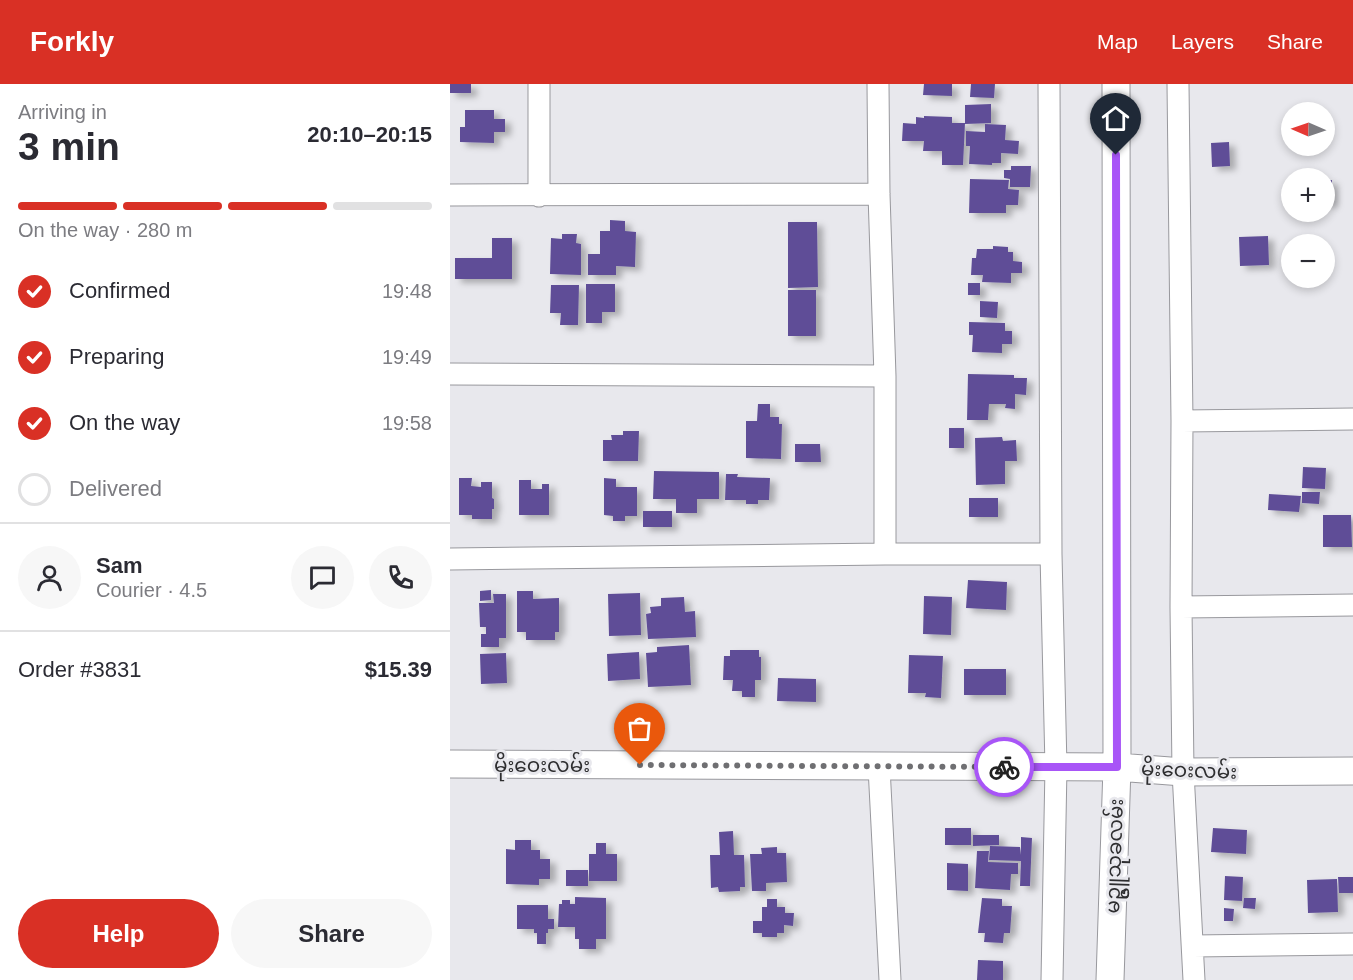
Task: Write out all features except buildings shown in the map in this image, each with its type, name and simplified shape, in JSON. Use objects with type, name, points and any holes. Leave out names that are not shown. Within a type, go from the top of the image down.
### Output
[{"type":"street","points":[[539,84],[539,196]]},
{"type":"street","points":[[878,84],[885,376],[885,554]]},
{"type":"street","points":[[1049,84],[1052,554],[1056,767],[1052,980]]},
{"type":"street","name":"မဥ္ဇူသုခလမ်း","points":[[1110,980],[1117,767],[1116,84]]},
{"type":"street","points":[[1178,84],[1183,772],[1194,980]]},
{"type":"street","points":[[450,195],[879,194]]},
{"type":"street","points":[[450,374],[885,376]]},
{"type":"street","points":[[1182,421],[1353,419]]},
{"type":"street","points":[[450,559],[1052,554]]},
{"type":"street","points":[[1181,607],[1353,605]]},
{"type":"street","name":"မိုးဝေးလမ်း","points":[[450,764],[1117,767],[1183,772],[1353,771]]},
{"type":"street","points":[[879,767],[890,980]]},
{"type":"street","points":[[1193,946],[1353,945]]},
{"type":"way so far","points":[[640,765],[1004,767]]},
{"type":"route","points":[[1004,767],[1117,767],[1116,155]]}]
